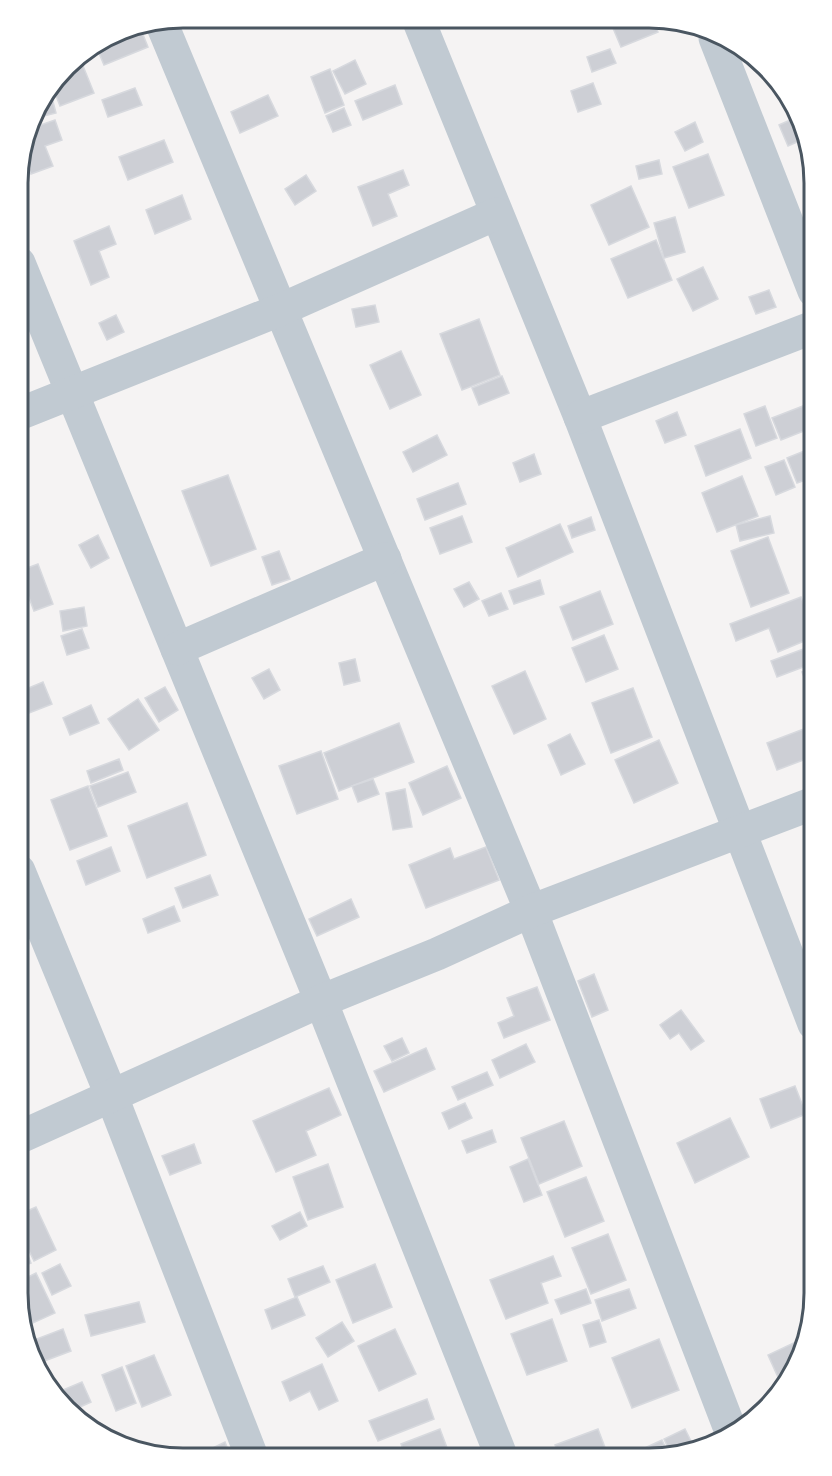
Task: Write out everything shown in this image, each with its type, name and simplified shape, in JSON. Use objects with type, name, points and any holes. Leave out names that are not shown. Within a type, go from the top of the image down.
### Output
[{"type":"street","points":[[421,28],[580,417],[803,996]]},
{"type":"street","points":[[164,30],[531,910],[729,1425]]},
{"type":"street","points":[[717,44],[804,265]]},
{"type":"street","points":[[28,410],[282,309],[496,214]]},
{"type":"street","points":[[28,285],[321,1001],[498,1448]]},
{"type":"street","points":[[580,417],[804,331]]},
{"type":"street","points":[[177,649],[385,559]]},
{"type":"street","points":[[28,1134],[321,1001],[437,954],[531,910],[803,807]]},
{"type":"street","points":[[28,895],[112,1097],[248,1448]]},
{"type":"building","points":[[613,28],[657,29],[658,32],[621,47]]},
{"type":"building","points":[[143,34],[148,47],[104,65],[99,54],[115,44]]},
{"type":"building","points":[[610,49],[616,63],[592,72],[587,57]]},
{"type":"building","points":[[355,60],[366,84],[345,94],[333,71]]},
{"type":"building","points":[[83,66],[94,93],[60,106],[56,96]]},
{"type":"building","points":[[330,69],[344,105],[325,113],[311,77]]},
{"type":"building","points":[[593,83],[601,104],[578,112],[571,91]]},
{"type":"building","points":[[395,85],[402,104],[363,120],[355,101]]},
{"type":"building","points":[[135,88],[142,105],[108,117],[102,100]]},
{"type":"building","points":[[268,95],[278,116],[240,133],[231,112]]},
{"type":"building","points":[[53,100],[56,113],[44,116]]},
{"type":"building","points":[[344,108],[351,125],[333,132],[326,116]]},
{"type":"building","points":[[55,120],[62,140],[45,146],[53,166],[31,174],[30,163],[40,125]]},
{"type":"building","points":[[790,120],[797,142],[788,146],[779,125]]},
{"type":"building","points":[[695,122],[703,142],[685,151],[675,132]]},
{"type":"building","points":[[164,140],[173,162],[128,180],[119,157]]},
{"type":"building","points":[[708,154],[724,195],[689,208],[673,167]]},
{"type":"building","points":[[659,160],[662,174],[639,179],[636,166]]},
{"type":"building","points":[[403,170],[409,185],[388,194],[397,216],[373,226],[358,187]]},
{"type":"building","points":[[306,175],[316,191],[295,205],[285,189]]},
{"type":"building","points":[[631,186],[649,227],[609,245],[591,205]]},
{"type":"building","points":[[182,195],[191,219],[155,234],[146,210]]},
{"type":"building","points":[[675,217],[685,252],[664,258],[654,223]]},
{"type":"building","points":[[109,226],[116,244],[99,251],[109,277],[91,285],[74,241]]},
{"type":"building","points":[[656,240],[672,280],[628,298],[611,259]]},
{"type":"building","points":[[703,267],[718,299],[693,311],[677,279]]},
{"type":"building","points":[[769,290],[776,307],[756,314],[749,297]]},
{"type":"building","points":[[375,305],[379,322],[356,327],[352,309]]},
{"type":"building","points":[[116,315],[124,332],[107,340],[99,323]]},
{"type":"building","points":[[479,319],[500,375],[462,390],[440,334]]},
{"type":"building","points":[[401,351],[421,395],[390,409],[370,365]]},
{"type":"building","points":[[502,376],[509,393],[479,405],[472,388]]},
{"type":"building","points":[[765,406],[777,438],[756,446],[744,414]]},
{"type":"building","points":[[804,406],[804,431],[781,440],[772,418]]},
{"type":"building","points":[[677,412],[686,435],[665,443],[656,421]]},
{"type":"building","points":[[740,429],[751,458],[706,476],[695,446]]},
{"type":"building","points":[[437,435],[447,455],[413,472],[403,452]]},
{"type":"building","points":[[804,451],[804,481],[797,483],[787,458]]},
{"type":"building","points":[[534,454],[541,474],[520,482],[513,463]]},
{"type":"building","points":[[784,460],[795,487],[776,495],[765,467]]},
{"type":"building","points":[[228,475],[256,549],[211,566],[182,491]]},
{"type":"building","points":[[742,476],[758,516],[717,532],[702,493]]},
{"type":"building","points":[[458,483],[466,504],[425,520],[417,499]]},
{"type":"building","points":[[462,516],[472,542],[440,554],[430,528]]},
{"type":"building","points":[[770,516],[774,533],[740,541],[736,525]]},
{"type":"building","points":[[591,517],[595,530],[572,538],[568,526]]},
{"type":"building","points":[[560,524],[573,552],[518,577],[506,548]]},
{"type":"building","points":[[98,535],[109,558],[91,568],[79,545]]},
{"type":"building","points":[[768,537],[789,593],[751,607],[731,551]]},
{"type":"building","points":[[279,551],[290,579],[272,585],[262,557]]},
{"type":"building","points":[[38,564],[53,604],[34,611],[28,595],[28,568]]},
{"type":"building","points":[[540,580],[544,594],[514,604],[509,591]]},
{"type":"building","points":[[469,582],[479,599],[464,607],[454,589]]},
{"type":"building","points":[[600,591],[613,624],[573,640],[560,607]]},
{"type":"building","points":[[501,593],[508,609],[489,616],[482,601]]},
{"type":"building","points":[[801,597],[804,604],[804,641],[778,652],[769,628],[736,641],[730,624]]},
{"type":"building","points":[[84,607],[87,626],[63,631],[60,611]]},
{"type":"building","points":[[82,629],[89,648],[67,655],[61,636]]},
{"type":"building","points":[[604,635],[618,669],[586,682],[572,648]]},
{"type":"building","points":[[804,649],[804,667],[777,677],[771,661]]},
{"type":"building","points":[[355,659],[360,681],[344,685],[339,663]]},
{"type":"building","points":[[269,669],[280,690],[264,699],[252,678]]},
{"type":"building","points":[[525,671],[546,719],[514,734],[492,686]]},
{"type":"building","points":[[43,682],[52,704],[28,713],[28,688]]},
{"type":"building","points":[[165,687],[178,710],[159,722],[145,698]]},
{"type":"building","points":[[633,688],[652,737],[611,753],[592,703]]},
{"type":"building","points":[[138,699],[159,730],[129,750],[108,719]]},
{"type":"building","points":[[91,705],[99,723],[70,735],[63,718]]},
{"type":"building","points":[[399,723],[414,762],[339,791],[324,753]]},
{"type":"building","points":[[804,729],[803,760],[777,770],[767,743]]},
{"type":"building","points":[[570,734],[585,764],[561,775],[548,745]]},
{"type":"building","points":[[659,740],[678,783],[634,803],[615,760]]},
{"type":"building","points":[[321,751],[338,799],[297,814],[279,766]]},
{"type":"building","points":[[119,759],[123,770],[91,783],[87,771]]},
{"type":"building","points":[[447,766],[461,798],[423,815],[409,783]]},
{"type":"building","points":[[128,772],[136,792],[98,807],[90,786]]},
{"type":"building","points":[[373,779],[379,794],[358,802],[352,786]]},
{"type":"building","points":[[88,786],[107,836],[70,850],[51,800]]},
{"type":"building","points":[[405,789],[412,827],[393,830],[386,793]]},
{"type":"building","points":[[187,803],[206,855],[147,878],[128,826]]},
{"type":"building","points":[[111,847],[120,871],[86,885],[77,861]]},
{"type":"building","points":[[486,847],[499,880],[426,908],[409,865],[450,848],[454,859]]},
{"type":"building","points":[[210,875],[218,895],[183,908],[175,888]]},
{"type":"building","points":[[351,899],[359,917],[317,936],[309,919]]},
{"type":"building","points":[[174,906],[180,921],[148,933],[143,919]]},
{"type":"building","points":[[594,974],[608,1010],[592,1017],[578,981]]},
{"type":"building","points":[[537,987],[550,1020],[504,1038],[498,1023],[514,1016],[507,998]]},
{"type":"building","points":[[681,1010],[704,1041],[691,1050],[679,1033],[670,1039],[660,1025]]},
{"type":"building","points":[[402,1038],[409,1053],[392,1061],[384,1046]]},
{"type":"building","points":[[526,1044],[535,1062],[500,1078],[492,1060]]},
{"type":"building","points":[[426,1048],[435,1069],[384,1092],[374,1071]]},
{"type":"building","points":[[487,1072],[493,1085],[458,1100],[452,1087]]},
{"type":"building","points":[[795,1086],[803,1107],[803,1115],[771,1128],[760,1099]]},
{"type":"building","points":[[329,1088],[341,1115],[306,1131],[316,1155],[276,1172],[253,1121]]},
{"type":"building","points":[[465,1103],[472,1118],[449,1129],[442,1113]]},
{"type":"building","points":[[730,1118],[749,1157],[695,1183],[677,1143]]},
{"type":"building","points":[[564,1121],[582,1166],[539,1184],[521,1138]]},
{"type":"building","points":[[492,1130],[496,1142],[467,1153],[462,1141]]},
{"type":"building","points":[[194,1144],[201,1163],[170,1175],[162,1156]]},
{"type":"building","points":[[528,1159],[542,1195],[524,1202],[510,1167]]},
{"type":"building","points":[[328,1164],[343,1207],[308,1220],[293,1177]]},
{"type":"building","points":[[586,1177],[604,1221],[565,1237],[547,1192]]},
{"type":"building","points":[[36,1207],[56,1250],[34,1261],[28,1249],[28,1211]]},
{"type":"building","points":[[300,1212],[307,1226],[280,1240],[272,1226]]},
{"type":"building","points":[[608,1234],[626,1280],[591,1294],[572,1248]]},
{"type":"building","points":[[553,1256],[561,1276],[541,1283],[548,1303],[506,1319],[490,1280]]},
{"type":"building","points":[[60,1264],[71,1286],[52,1295],[42,1273]]},
{"type":"building","points":[[375,1264],[392,1307],[353,1323],[336,1280]]},
{"type":"building","points":[[323,1266],[330,1282],[295,1297],[288,1279]]},
{"type":"building","points":[[36,1273],[55,1313],[31,1324],[28,1292],[28,1277]]},
{"type":"building","points":[[586,1289],[591,1303],[561,1314],[555,1300]]},
{"type":"building","points":[[629,1289],[636,1308],[602,1321],[595,1300]]},
{"type":"building","points":[[297,1297],[305,1315],[272,1329],[265,1310]]},
{"type":"building","points":[[139,1302],[145,1322],[91,1336],[85,1315]]},
{"type":"building","points":[[552,1319],[567,1361],[527,1375],[511,1334]]},
{"type":"building","points":[[599,1320],[606,1342],[590,1347],[583,1325]]},
{"type":"building","points":[[342,1322],[354,1341],[328,1357],[316,1338]]},
{"type":"building","points":[[63,1329],[71,1351],[44,1361],[36,1339]]},
{"type":"building","points":[[395,1329],[416,1374],[379,1391],[358,1346]]},
{"type":"building","points":[[659,1339],[679,1390],[632,1408],[612,1358]]},
{"type":"building","points":[[795,1342],[778,1377],[768,1355]]},
{"type":"building","points":[[154,1355],[171,1395],[142,1407],[126,1366]]},
{"type":"building","points":[[322,1364],[338,1401],[319,1410],[310,1391],[290,1401],[282,1382]]},
{"type":"building","points":[[122,1367],[136,1403],[116,1411],[102,1375]]},
{"type":"building","points":[[82,1382],[91,1402],[79,1407],[63,1390]]},
{"type":"building","points":[[427,1399],[434,1419],[378,1441],[369,1421]]},
{"type":"building","points":[[440,1429],[447,1448],[403,1448],[401,1444]]},
{"type":"building","points":[[598,1429],[605,1448],[556,1448],[555,1445]]},
{"type":"building","points":[[685,1429],[691,1441],[667,1446],[664,1439]]},
{"type":"building","points":[[662,1440],[665,1446],[648,1448],[645,1448]]},
{"type":"building","points":[[225,1442],[227,1448],[212,1448]]}]
